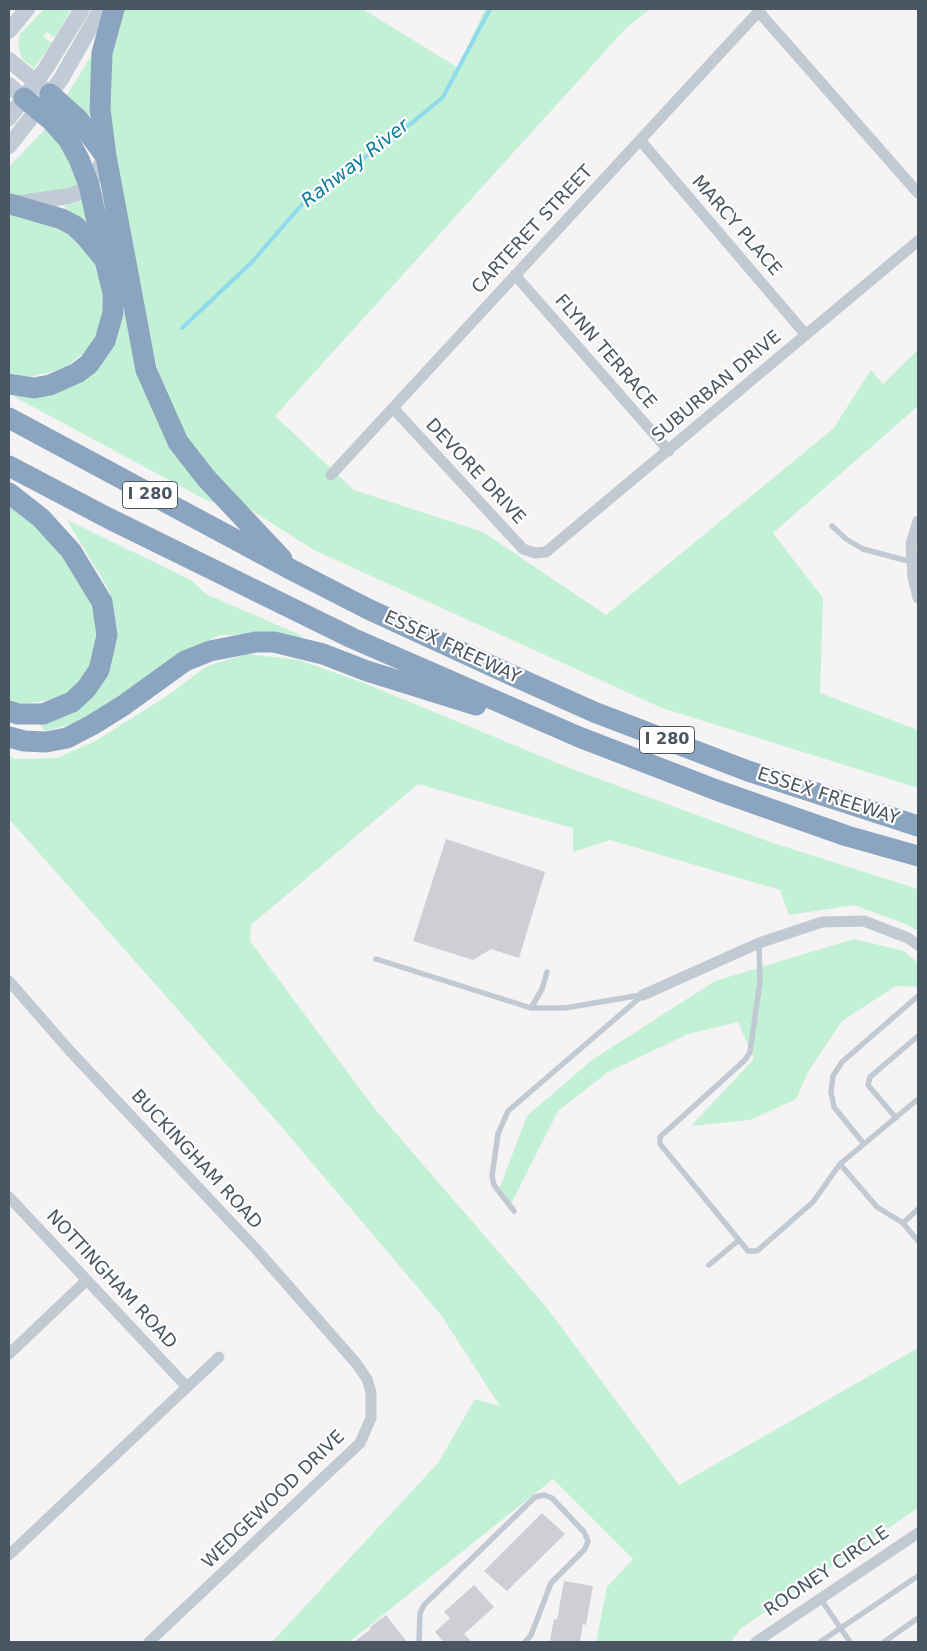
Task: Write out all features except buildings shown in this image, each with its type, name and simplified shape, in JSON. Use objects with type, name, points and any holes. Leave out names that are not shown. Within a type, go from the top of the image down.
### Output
[{"type":"highway","points":[[114,9],[102,62],[100,109],[106,156],[146,370],[184,449],[206,478],[292,570]]},
{"type":"highway","points":[[31,94],[78,118],[106,156]]},
{"type":"highway","points":[[9,384],[34,388],[50,385],[77,373],[98,353],[105,341],[113,313],[113,292],[89,185],[79,159],[68,139],[31,94]]},
{"type":"highway","points":[[9,204],[49,214],[75,226],[105,260]]},
{"type":"highway","name":"ESSEX FREEWAY","points":[[9,418],[292,570],[408,628],[594,712],[748,771],[918,826]]},
{"type":"highway","name":"ESSEX FREEWAY","points":[[9,466],[108,518],[352,638],[579,737],[719,791],[837,833],[918,856]]},
{"type":"highway","points":[[9,492],[41,518],[71,551],[102,602],[107,635],[99,670],[86,689],[72,702],[43,714],[18,714],[9,711]]},
{"type":"highway","points":[[9,737],[24,741],[46,742],[67,738],[92,726],[184,662],[210,651],[256,642],[274,642],[323,654],[367,671],[579,737]]},
{"type":"main road","points":[[9,31],[27,9]]},
{"type":"main road","points":[[9,146],[31,94],[82,9]]},
{"type":"main road","points":[[9,118],[101,9]]},
{"type":"main road","points":[[9,60],[31,94]]},
{"type":"main road","points":[[9,204],[69,196],[80,192],[89,185],[106,156]]},
{"type":"street","name":"CARTERET STREET","points":[[331,475],[760,10]]},
{"type":"street","points":[[760,10],[918,193]]},
{"type":"street","name":"MARCY PLACE","points":[[640,140],[806,335]]},
{"type":"street","name":"SUBURBAN DRIVE","points":[[536,553],[546,552],[558,544],[918,241]]},
{"type":"street","name":"FLYNN TERRACE","points":[[515,276],[669,451]]},
{"type":"street","name":"DEVORE DRIVE","points":[[392,408],[508,535],[523,549],[536,553]]},
{"type":"street","points":[[918,521],[911,544],[913,577],[918,598]]},
{"type":"street","points":[[643,995],[760,943],[822,922],[864,921],[908,938],[918,945]]},
{"type":"street","name":"BUCKINGHAM ROAD","points":[[9,980],[70,1051],[256,1249],[356,1363]]},
{"type":"street","name":"NOTTINGHAM ROAD","points":[[9,1197],[187,1387]]},
{"type":"street","points":[[9,1354],[87,1280]]},
{"type":"street","points":[[9,1555],[219,1357]]},
{"type":"street","name":"WEDGEWOOD DRIVE","points":[[150,1642],[360,1442],[369,1425],[372,1405],[367,1379],[356,1363]]},
{"type":"street","name":"ROONEY CIRCLE","points":[[756,1642],[918,1533]]},
{"type":"lane","points":[[832,526],[846,539],[863,549],[912,562]]},
{"type":"lane","points":[[760,943],[760,981],[750,1052],[745,1060],[660,1137],[660,1144],[748,1251],[757,1251],[813,1202],[840,1164],[918,1099]]},
{"type":"lane","points":[[376,960],[531,1008],[566,1008],[643,995]]},
{"type":"lane","points":[[531,1008],[542,989],[546,972]]},
{"type":"lane","points":[[514,1212],[494,1185],[492,1176],[498,1134],[508,1111],[643,995]]},
{"type":"lane","points":[[864,1144],[834,1107],[831,1092],[833,1076],[842,1062],[918,996]]},
{"type":"lane","points":[[896,1118],[868,1085],[870,1077],[918,1036]]},
{"type":"lane","points":[[840,1164],[877,1207],[903,1223],[918,1241]]},
{"type":"lane","points":[[903,1223],[918,1210]]},
{"type":"lane","points":[[710,1265],[739,1240]]},
{"type":"lane","points":[[420,1642],[420,1613],[424,1605],[535,1497],[544,1495],[552,1498],[584,1532],[588,1541],[585,1549],[551,1583],[531,1635],[525,1642]]},
{"type":"lane","points":[[820,1642],[918,1576]]},
{"type":"lane","points":[[820,1598],[850,1642]]},
{"type":"lane","points":[[884,1642],[918,1618]]},
{"type":"green space","points":[[44,9],[71,9],[55,38],[47,32],[43,36],[52,43],[34,68],[22,59],[18,45],[20,34]]},
{"type":"green space","points":[[121,9],[363,9],[458,68],[485,9],[650,9],[626,28],[275,416],[354,490],[483,532],[606,615],[833,429],[871,370],[883,384],[918,350],[918,406],[773,533],[823,598],[820,693],[918,730],[918,788],[662,708],[314,550],[243,505],[195,454],[163,392],[138,290],[111,134],[108,67]]},
{"type":"green space","points":[[97,46],[91,117],[67,95]]},
{"type":"green space","points":[[46,128],[71,154],[81,182],[70,189],[9,197],[9,167]]},
{"type":"green space","points":[[83,200],[94,233],[64,206]]},
{"type":"green space","points":[[9,214],[48,219],[80,241],[100,270],[103,316],[92,346],[64,369],[29,377],[9,373]]},
{"type":"green space","points":[[125,310],[142,384],[220,503],[208,501],[13,396],[55,394],[109,353]]},
{"type":"green space","points":[[9,502],[32,517],[83,576],[101,642],[86,676],[63,697],[39,702],[14,704],[9,701]]},
{"type":"green space","points":[[67,520],[191,580],[206,594],[305,637],[220,635],[191,649],[76,723],[45,731],[36,720],[75,708],[113,637],[110,592]]},
{"type":"green space","points":[[247,654],[299,660],[364,683],[572,769],[770,842],[918,889],[918,931],[906,924],[854,905],[789,915],[780,890],[610,840],[573,852],[573,828],[418,784],[251,925],[250,941],[375,1109],[547,1308],[679,1485],[918,1348],[918,1508],[740,1629],[731,1642],[596,1642],[607,1587],[633,1559],[553,1479],[349,1642],[272,1642],[438,1463],[475,1399],[500,1406],[441,1315],[280,1125],[9,819],[9,755],[14,759],[57,758],[97,740],[167,696],[207,666]]},
{"type":"green space","points":[[854,939],[904,951],[918,963],[918,987],[896,986],[842,1021],[808,1072],[796,1099],[750,1120],[691,1126],[754,1059],[738,1022],[688,1034],[608,1072],[558,1111],[511,1204],[500,1187],[527,1116],[592,1060],[715,981]]},
{"type":"waterway","name":"Rahway River","points":[[182,328],[252,262],[305,201],[413,122],[443,97],[490,9]]}]
